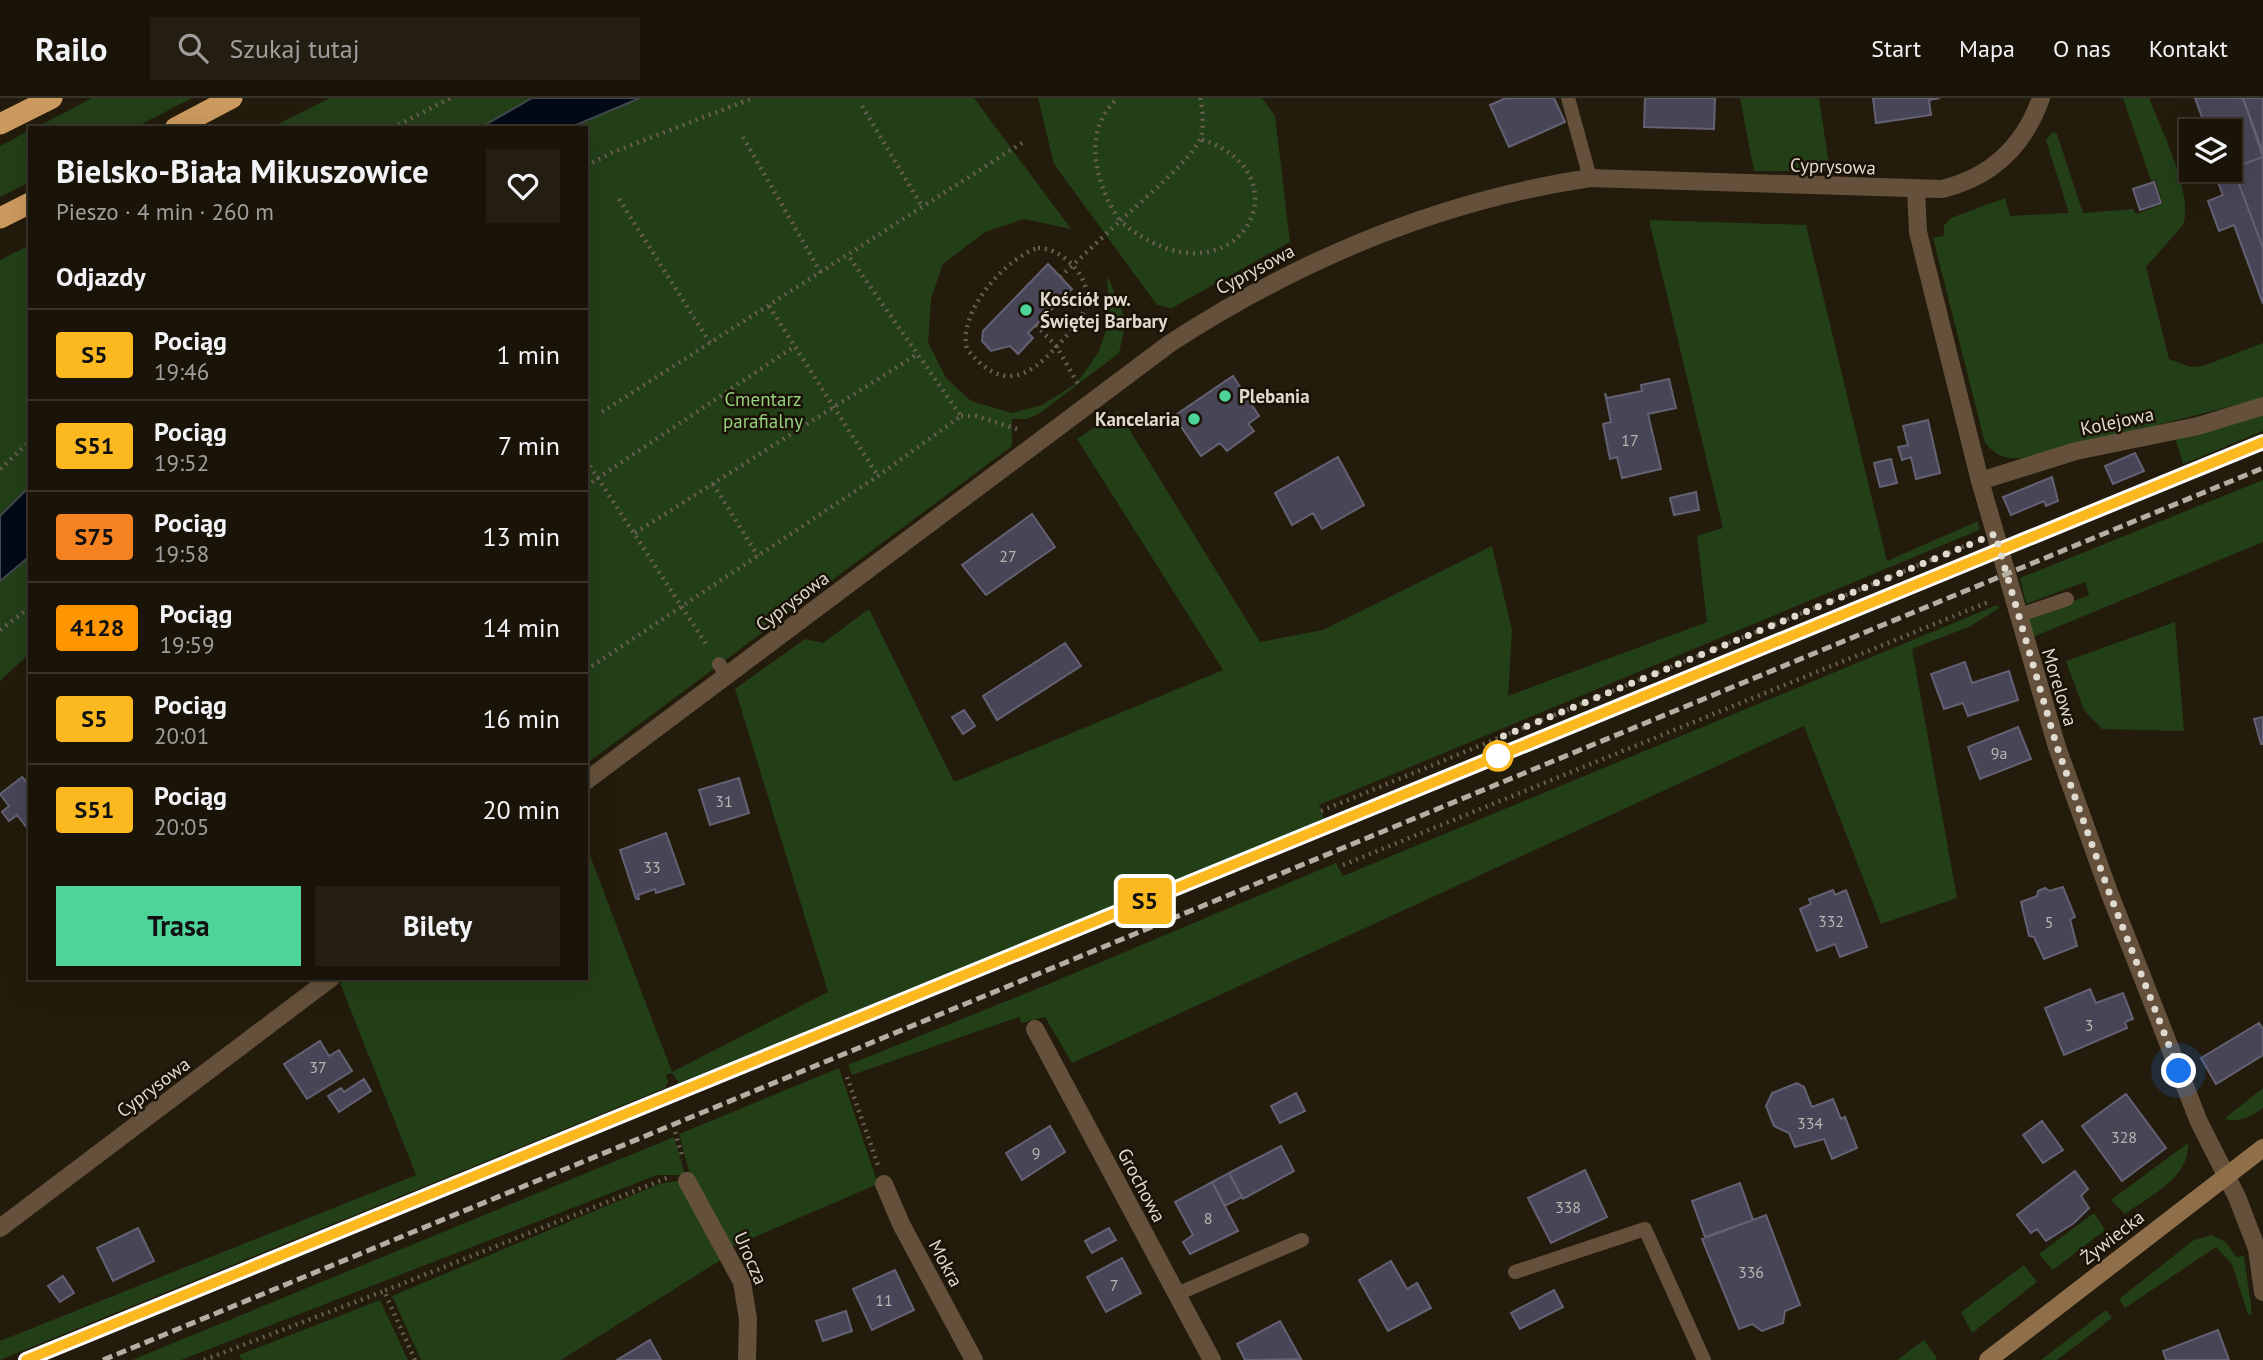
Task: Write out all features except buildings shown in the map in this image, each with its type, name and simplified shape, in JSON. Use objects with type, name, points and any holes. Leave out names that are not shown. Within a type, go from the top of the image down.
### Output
[{"type":"highway","points":[[0,124],[52,98]]},
{"type":"highway","points":[[179,126],[232,98]]},
{"type":"highway","points":[[0,218],[28,204]]},
{"type":"main road","name":"Żywiecka","points":[[1988,1360],[2263,1149]]},
{"type":"street","name":"Cyprysowa","points":[[588,780],[723,670],[1169,344],[1236,301],[1324,257],[1377,235],[1479,201],[1540,186],[1590,178],[1916,190],[1963,184],[2002,161],[2021,141],[2041,98]]},
{"type":"street","name":"Morelowa","points":[[1916,190],[1918,232],[1980,481],[2057,747],[2109,892],[2199,1122],[2227,1176],[2257,1250],[2263,1292]]},
{"type":"street","name":"Kolejowa","points":[[1980,481],[2076,451],[2198,426],[2263,406]]},
{"type":"street","name":"Cyprysowa","points":[[0,1228],[328,980]]},
{"type":"street","name":"Grochowa","points":[[1035,1029],[1212,1360]]},
{"type":"street","name":"Urocza","points":[[688,1181],[742,1282],[748,1319],[747,1360]]},
{"type":"street","name":"Mokra","points":[[884,1184],[901,1224],[974,1360]]},
{"type":"lane","points":[[1568,98],[1590,178]]},
{"type":"lane","points":[[2017,616],[2067,598]]},
{"type":"lane","points":[[1515,1272],[1645,1229],[1704,1360]]},
{"type":"lane","points":[[1177,1294],[1302,1240]]},
{"type":"path","points":[[396,126],[451,98]]},
{"type":"path","points":[[588,165],[611,153],[753,98]]},
{"type":"path","points":[[1118,98],[1102,117],[1095,156],[1103,195],[1120,221],[1152,245],[1190,255],[1209,254],[1245,230],[1256,199],[1248,169],[1236,155],[1200,139]]},
{"type":"path","points":[[1060,277],[1166,179],[1200,139],[1203,111],[1200,98]]},
{"type":"path","points":[[862,106],[923,208]]},
{"type":"path","points":[[743,137],[821,273]]},
{"type":"path","points":[[602,412],[1025,141]]},
{"type":"path","points":[[620,199],[710,342]]},
{"type":"path","points":[[1048,248],[1073,266],[1086,289],[1086,306],[1076,325],[1057,347],[1037,368],[1026,374],[1002,376],[981,365],[967,349],[966,322],[980,299],[1029,251],[1048,248]]},
{"type":"path","points":[[848,255],[961,416]]},
{"type":"path","points":[[769,306],[878,477]]},
{"type":"path","points":[[1035,326],[1057,347],[1091,402]]},
{"type":"path","points":[[588,485],[795,346]]},
{"type":"path","points":[[635,533],[832,405],[916,355]]},
{"type":"path","points":[[588,669],[878,477],[961,416],[976,416],[1012,426],[1034,444]]},
{"type":"path","points":[[0,469],[28,443]]},
{"type":"path","points":[[588,463],[723,670]]},
{"type":"path","points":[[713,484],[758,556]]},
{"type":"path","points":[[1321,811],[1995,534]]},
{"type":"path","points":[[1343,865],[2012,593]]},
{"type":"path","points":[[0,630],[28,609]]},
{"type":"path","points":[[847,1077],[884,1184]]},
{"type":"path","points":[[204,1360],[659,1180],[671,1177],[688,1181]]},
{"type":"path","points":[[384,1291],[415,1360]]},
{"type":"green space","points":[[92,98],[192,98],[138,126],[39,126]]},
{"type":"green space","points":[[330,98],[532,98],[483,126],[274,126]]},
{"type":"green space","name":"Cmentarz parafialny","points":[[640,98],[974,98],[1071,229],[1024,219],[985,232],[943,264],[931,299],[928,342],[946,378],[971,401],[1012,413],[1042,405],[1077,383],[1098,353],[1109,322],[1107,275],[1126,321],[1119,353],[1040,413],[1027,419],[1012,419],[1012,446],[588,763],[588,126],[574,126]]},
{"type":"green space","points":[[1038,98],[1262,98],[1275,116],[1290,242],[1172,308],[1157,305],[1054,164]]},
{"type":"green space","points":[[1740,98],[1819,98],[1830,171],[1754,171]]},
{"type":"green space","points":[[2123,98],[2149,98],[2175,162],[2184,196],[2183,225],[2146,267],[2169,359],[2190,367],[2203,366],[2263,343],[2263,398],[2033,457],[2001,456],[1985,443],[1933,238],[1944,236],[1944,225],[1951,218],[2005,198],[2010,216],[2069,213],[2046,140],[2053,132],[2057,134],[2083,213],[2133,209],[2136,214],[2163,204],[2155,180],[2151,181]]},
{"type":"green space","points":[[28,131],[28,183],[0,197],[0,146]]},
{"type":"green space","points":[[1649,220],[1806,225],[1887,561],[1978,521],[1979,530],[1319,805],[1324,819],[679,1083],[672,1073],[666,1075],[668,1082],[665,1088],[0,1360],[0,1341],[416,1175],[340,983],[344,980],[588,980],[588,850],[672,1072],[828,992],[735,689],[805,639],[823,643],[869,609],[954,782],[1223,670],[1077,439],[1118,411],[1260,642],[1323,630],[1492,546],[1512,630],[1508,696],[1707,622],[1697,536],[1723,528]]},
{"type":"green space","points":[[28,246],[28,488],[0,516],[0,260]]},
{"type":"green space","points":[[2263,413],[2263,431],[2183,464],[2175,437]]},
{"type":"green space","points":[[2263,480],[2263,542],[2033,637],[2027,619],[2089,595],[2085,582],[2026,604],[2020,578]]},
{"type":"green space","points":[[28,558],[28,655],[0,681],[0,581]]},
{"type":"green space","points":[[1997,605],[1999,608],[1971,626],[1912,649],[1957,898],[1881,924],[1804,726],[1072,1063],[1045,1017],[1022,1023],[1019,1017],[852,1075],[848,1065],[1336,863],[1343,876]]},
{"type":"green space","points":[[2175,622],[2184,731],[2102,729],[2084,710],[2066,661]]},
{"type":"green space","points":[[839,1068],[878,1184],[729,1248],[690,1175],[679,1134]]},
{"type":"green space","points":[[2263,1088],[2263,1108],[2245,1118],[2224,1119]]},
{"type":"green space","points":[[674,1137],[685,1175],[657,1175],[181,1360],[132,1360]]},
{"type":"green space","points":[[2188,1143],[2183,1166],[2167,1185],[2125,1214],[2111,1200]]},
{"type":"green space","points":[[676,1181],[686,1184],[724,1258],[561,1360],[421,1360],[392,1296],[659,1184]]},
{"type":"green space","points":[[2094,1213],[2105,1230],[2053,1270],[2039,1254]]},
{"type":"green space","points":[[2211,1235],[2226,1242],[2236,1257],[2244,1256],[2252,1314],[2248,1315],[2232,1264],[2216,1247],[2125,1308],[2119,1299],[2194,1240]]},
{"type":"green space","points":[[2024,1265],[2037,1282],[1972,1333],[1961,1312]]},
{"type":"green space","points":[[380,1300],[408,1360],[242,1360],[239,1355]]},
{"type":"green space","points":[[2106,1310],[2112,1318],[2057,1360],[2041,1360]]},
{"type":"green space","points":[[1924,1340],[1937,1358],[1935,1360],[1897,1360]]},
{"type":"shaded area","points":[[532,98],[640,98],[574,126],[483,126]]},
{"type":"shaded area","points":[[28,488],[28,558],[0,581],[0,516]]},
{"type":"railway","points":[[26,1360],[2263,442]]},
{"type":"railway","points":[[103,1360],[2263,468]]},
{"type":"train","name":"S5","points":[[26,1360],[2263,442]]},
{"type":"place","name":"Kościół pw. Świętej Barbary","points":[[1026,310]]},
{"type":"place","name":"Plebania","points":[[1225,396]]},
{"type":"place","name":"Kancelaria","points":[[1194,419]]},
{"type":"route","points":[[1498,756],[1496,739],[1995,534],[2057,747],[2109,892],[2179,1071]]}]
